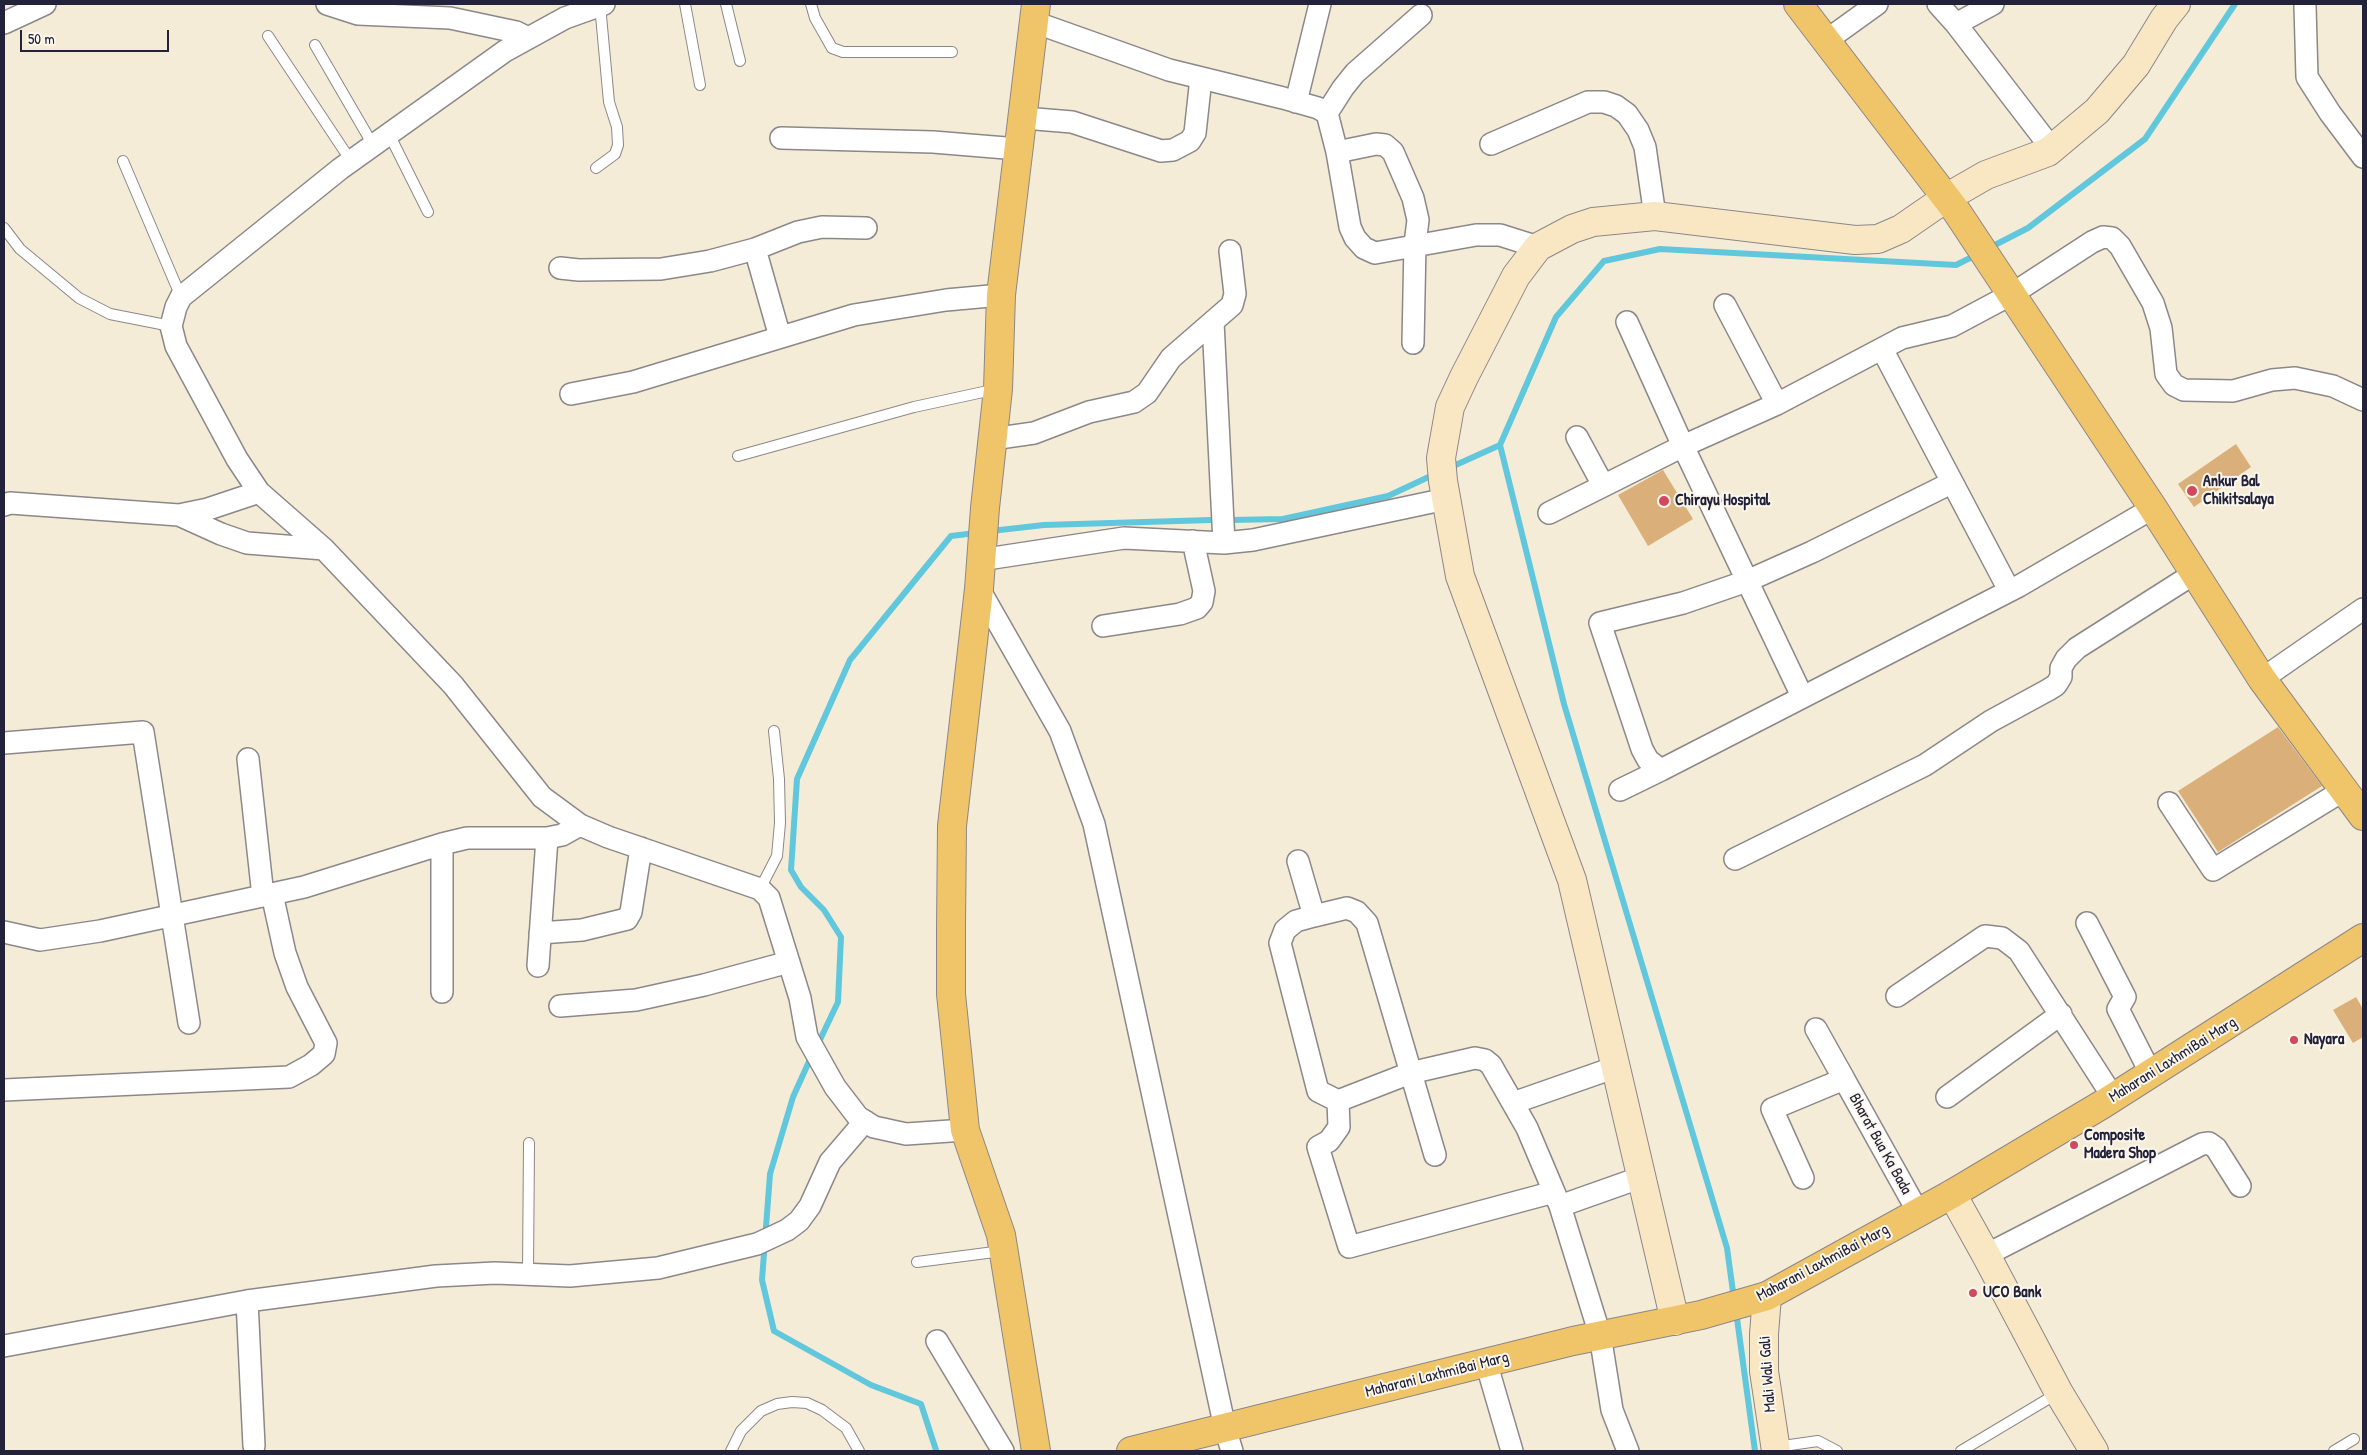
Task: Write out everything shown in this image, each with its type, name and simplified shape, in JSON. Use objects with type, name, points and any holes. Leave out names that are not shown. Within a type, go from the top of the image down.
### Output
[{"type":"main road","points":[[1798,4],[1952,205],[2153,508],[2262,679],[2363,816]]},
{"type":"main road","points":[[1035,13],[1024,118],[1018,148],[1001,295],[998,389],[985,508],[979,589],[952,826],[951,994],[965,1130],[1001,1236],[1036,1451]]},
{"type":"main road","name":"Maharani LaxhmiBai Marg","points":[[1131,1451],[1228,1440],[1486,1362],[1600,1335],[1701,1315],[1758,1299],[1952,1194],[2151,1074],[2363,938]]},
{"type":"street","points":[[4,24],[45,4]]},
{"type":"street","points":[[327,4],[358,14],[450,18],[516,32],[528,38]]},
{"type":"street","points":[[602,4],[565,18],[504,51],[351,161],[181,297],[176,307],[172,326],[176,346],[237,459],[259,492],[324,549],[454,685],[542,797],[580,825],[760,890],[769,898],[803,1008],[805,1028],[835,1087],[847,1104],[874,1127],[906,1134],[965,1130]]},
{"type":"street","points":[[1296,102],[1320,4]]},
{"type":"street","points":[[1827,40],[1877,4]]},
{"type":"street","points":[[1938,4],[1956,24],[2052,149]]},
{"type":"street","points":[[1956,24],[1993,4]]},
{"type":"street","points":[[1675,1320],[1572,880],[1460,576],[1444,479],[1450,407],[1516,276],[1538,247],[1572,229],[1592,222],[1654,216],[1855,240],[1878,239],[1952,205],[1986,175],[2052,149],[2097,111],[2136,65],[2164,19],[2176,4]]},
{"type":"street","points":[[2304,6],[2307,76],[2330,113],[2363,157]]},
{"type":"street","points":[[1035,13],[1169,70],[1296,102],[1318,108],[1327,113],[1337,152],[1350,227],[1355,238],[1364,248],[1375,253],[1414,244],[1476,235],[1500,235],[1538,247]]},
{"type":"street","points":[[1327,113],[1343,88],[1356,73],[1422,16]]},
{"type":"street","points":[[1024,118],[1072,122],[1161,151],[1173,150],[1190,141],[1195,133],[1201,78]]},
{"type":"street","points":[[1491,144],[1588,102],[1604,102],[1616,106],[1627,114],[1638,130],[1644,147],[1654,216]]},
{"type":"street","points":[[781,138],[934,142],[1018,148]]},
{"type":"street","points":[[1337,152],[1376,144],[1385,145],[1393,152],[1413,198],[1418,220],[1414,244],[1413,343]]},
{"type":"street","points":[[560,268],[579,270],[661,269],[710,261],[755,249],[798,232],[822,227],[866,228]]},
{"type":"street","points":[[1549,513],[1683,446],[1777,404],[1913,334],[1952,326],[2007,286],[2103,237],[2112,238],[2120,246],[2153,302],[2161,328],[2166,374],[2174,385],[2184,390],[2233,391],[2272,380],[2295,378],[2333,386],[2363,400]]},
{"type":"street","points":[[755,249],[780,337]]},
{"type":"street","points":[[992,439],[1034,433],[1089,412],[1134,402],[1147,394],[1170,358],[1232,305],[1235,294],[1230,251]]},
{"type":"street","points":[[571,394],[633,382],[854,315],[946,300],[1001,295]]},
{"type":"street","points":[[1725,305],[1777,404]]},
{"type":"street","points":[[1213,322],[1224,543]]},
{"type":"street","points":[[1627,322],[1683,446],[1802,696]]},
{"type":"street","points":[[1882,349],[2008,590]]},
{"type":"street","points":[[1577,437],[1603,485]]},
{"type":"street","points":[[981,553],[1124,538],[1224,543],[1253,540],[1444,479]]},
{"type":"street","points":[[1661,770],[1648,760],[1642,748],[1600,623],[1683,603],[1747,581],[1812,552],[1951,483]]},
{"type":"street","points":[[4,504],[179,515],[208,509],[259,492]]},
{"type":"street","points":[[1620,790],[2008,590],[2153,508]]},
{"type":"street","points":[[179,515],[221,534],[247,543],[324,549]]},
{"type":"street","points":[[1103,626],[1180,614],[1196,608],[1202,602],[1204,591],[1193,541]]},
{"type":"street","points":[[1735,859],[1925,765],[1991,721],[2048,690],[2056,685],[2061,678],[2061,668],[2066,659],[2077,648],[2195,573]]},
{"type":"street","points":[[979,589],[1060,731],[1094,824],[1228,1440]]},
{"type":"street","points":[[2262,679],[2363,609]]},
{"type":"street","points":[[4,744],[143,732],[173,916],[188,1023]]},
{"type":"street","points":[[4,1090],[289,1077],[324,1054],[326,1043],[294,979],[268,895],[248,759]]},
{"type":"street","points":[[2170,803],[2213,870],[2344,790]]},
{"type":"street","points":[[4,932],[40,940],[100,931],[304,887],[442,844],[468,838],[546,838],[562,835],[580,825]]},
{"type":"street","points":[[538,966],[546,838]]},
{"type":"street","points":[[442,844],[442,992]]},
{"type":"street","points":[[540,933],[582,930],[627,920],[631,912],[641,848]]},
{"type":"street","points":[[1298,861],[1314,916]]},
{"type":"street","points":[[1435,1155],[1410,1073],[1368,923],[1358,912],[1347,908],[1296,921],[1285,930],[1280,943],[1318,1092],[1338,1100],[1410,1073],[1475,1058],[1485,1060],[1491,1065],[1527,1128],[1557,1199],[1600,1335],[1612,1410],[1628,1451]]},
{"type":"street","points":[[2087,923],[2125,997],[2118,1009],[2151,1074]]},
{"type":"street","points":[[1897,996],[1985,936],[2002,938],[2019,951],[2113,1097]]},
{"type":"street","points":[[560,1006],[636,1000],[704,985],[789,962]]},
{"type":"street","points":[[1947,1097],[2061,1014]]},
{"type":"street","points":[[1816,1029],[1844,1079]]},
{"type":"street","points":[[1512,1103],[1616,1067]]},
{"type":"street","name":"Bharat Bua Ka Bada","points":[[1803,1178],[1772,1109],[1844,1079],[1918,1212]]},
{"type":"street","points":[[1338,1100],[1339,1127],[1329,1142],[1318,1147],[1349,1247],[1557,1199],[1642,1177]]},
{"type":"street","points":[[4,1346],[247,1301],[436,1276],[528,1274],[570,1276],[658,1268],[765,1241],[799,1221],[810,1206],[830,1162],[865,1121]]},
{"type":"street","points":[[1986,1255],[2202,1144],[2209,1143],[2216,1148],[2240,1186]]},
{"type":"street","points":[[1952,1194],[2059,1393],[2094,1451]]},
{"type":"street","name":"Mali Wali Gali","points":[[1758,1299],[1764,1334],[1764,1371],[1775,1449]]},
{"type":"street","points":[[247,1301],[254,1446]]},
{"type":"street","points":[[937,1341],[1003,1451]]},
{"type":"street","points":[[1486,1362],[1512,1451]]},
{"type":"lane","points":[[596,168],[614,154],[618,145],[617,127],[609,102],[602,4]]},
{"type":"lane","points":[[685,4],[700,85]]},
{"type":"lane","points":[[726,4],[740,61]]},
{"type":"lane","points":[[811,4],[824,36],[832,48],[844,52],[952,52]]},
{"type":"lane","points":[[268,36],[351,161]]},
{"type":"lane","points":[[315,45],[428,212]]},
{"type":"lane","points":[[123,161],[181,297]]},
{"type":"lane","points":[[4,228],[20,249],[79,298],[110,314],[172,326]]},
{"type":"lane","points":[[738,456],[914,407],[998,389]]},
{"type":"lane","points":[[760,890],[777,856],[779,840],[779,779],[774,731]]},
{"type":"lane","points":[[528,1274],[529,1143]]},
{"type":"lane","points":[[917,1262],[1003,1251]]},
{"type":"lane","points":[[1961,1451],[2059,1393]]},
{"type":"lane","points":[[731,1451],[741,1431],[761,1411],[777,1404],[792,1402],[807,1403],[822,1410],[846,1428],[859,1451]]},
{"type":"lane","points":[[2334,1451],[2354,1439]]},
{"type":"lane","points":[[1775,1449],[1818,1442],[1837,1451]]},
{"type":"building","points":[[2236,444],[2251,467],[2194,507],[2178,484]]},
{"type":"building","points":[[1663,470],[1693,519],[1648,546],[1618,495]]},
{"type":"building","points":[[2278,727],[2322,786],[2218,852],[2178,791]]},
{"type":"building","points":[[2356,997],[2363,1009],[2363,1037],[2353,1043],[2333,1010]]},
{"type":"waterway","points":[[1989,248],[2028,228],[2145,139],[2235,4]]},
{"type":"waterway","points":[[1734,1299],[1727,1248],[1564,704],[1500,445],[1556,317],[1604,261],[1660,249],[1956,265],[1978,254]]},
{"type":"waterway","points":[[1449,468],[1500,445]]},
{"type":"waterway","points":[[1231,520],[1283,519],[1388,496],[1435,474]]},
{"type":"waterway","points":[[991,531],[1044,525],[1211,520]]},
{"type":"waterway","points":[[817,1046],[838,1002],[841,937],[824,910],[801,887],[791,870],[797,779],[850,660],[951,536],[976,533]]},
{"type":"waterway","points":[[812,1055],[793,1097],[770,1174],[762,1280],[774,1331],[871,1385],[921,1404],[936,1450]]},
{"type":"waterway","points":[[1736,1311],[1755,1451]]},
{"type":"place","name":"Ankur Bal Chikitsalaya","points":[[2192,491]]},
{"type":"place","name":"Chirayu Hospital","points":[[1664,501]]},
{"type":"place","name":"Nayara","points":[[2294,1040]]},
{"type":"place","name":"Composite Madera Shop","points":[[2074,1145]]},
{"type":"place","name":"UCO Bank","points":[[1973,1293]]}]
